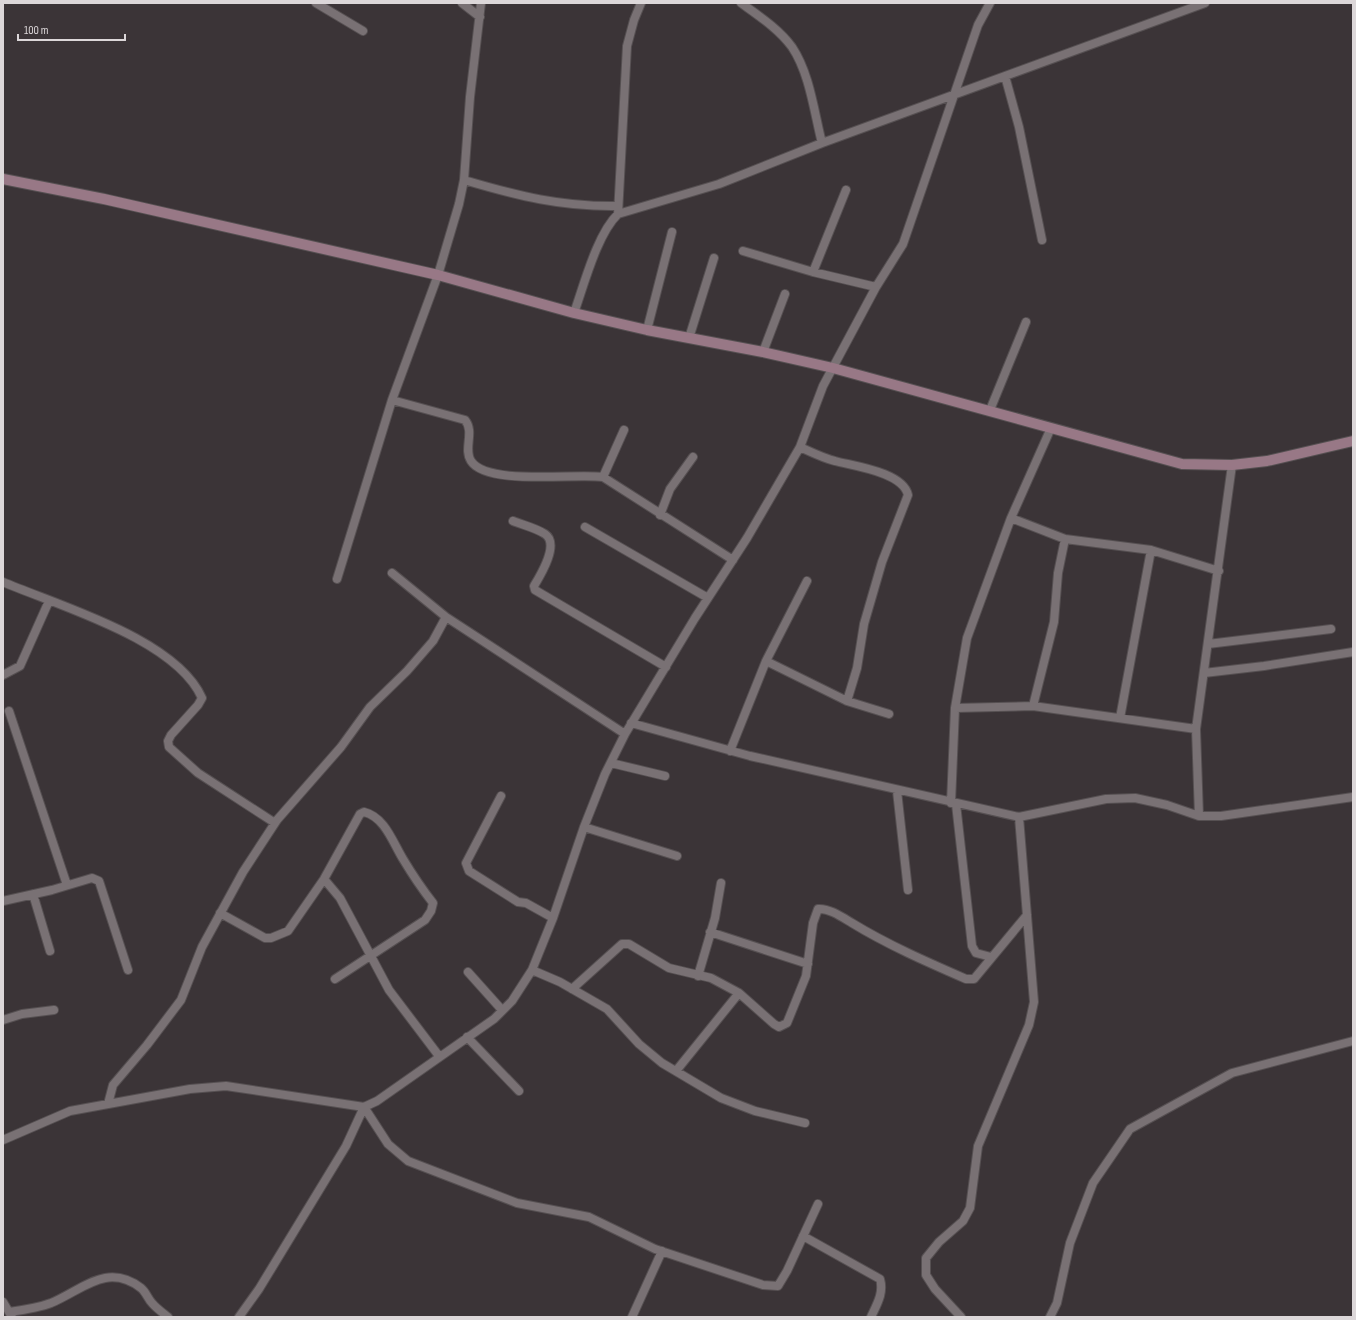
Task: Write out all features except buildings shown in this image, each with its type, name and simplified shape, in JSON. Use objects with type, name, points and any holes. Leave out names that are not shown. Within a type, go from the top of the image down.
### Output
[{"type":"street","points":[[316,3],[363,32]]},
{"type":"street","points":[[462,3],[480,17]]},
{"type":"street","points":[[337,580],[392,400],[438,275],[459,204],[464,180],[469,101],[481,3]]},
{"type":"street","points":[[574,313],[600,241],[610,221],[618,210],[627,46],[634,20],[641,3]]},
{"type":"street","points":[[741,3],[777,31],[792,47],[803,67],[822,143]]},
{"type":"street","points":[[3,1140],[70,1111],[190,1089],[226,1086],[364,1107],[377,1101],[439,1056],[494,1019],[512,1001],[532,970],[553,918],[584,827],[625,734],[708,598],[733,560],[800,447],[823,386],[876,287],[903,244],[956,94],[978,25],[990,3]]},
{"type":"street","points":[[464,180],[539,200],[618,210],[720,184],[822,143],[1205,3]]},
{"type":"street","points":[[1005,76],[1019,127],[1042,240]]},
{"type":"street","points":[[3,179],[104,199],[438,275],[574,313],[647,330],[763,352],[833,368],[1182,464],[1232,465],[1267,461],[1353,441]]},
{"type":"street","points":[[813,272],[846,190]]},
{"type":"street","points":[[647,330],[661,281],[672,232]]},
{"type":"street","points":[[743,251],[813,272],[876,287]]},
{"type":"street","points":[[689,338],[714,258]]},
{"type":"street","points":[[763,352],[785,294]]},
{"type":"street","points":[[990,410],[1026,322]]},
{"type":"street","points":[[392,400],[465,420],[470,429],[469,454],[471,461],[482,471],[543,478],[589,476],[603,477],[660,515],[733,560]]},
{"type":"street","points":[[991,957],[976,953],[973,950],[954,804],[954,708],[967,638],[1011,518],[1051,428]]},
{"type":"street","points":[[603,477],[624,430]]},
{"type":"street","points":[[800,447],[834,461],[860,466],[899,482],[906,489],[908,495],[882,562],[864,624],[857,668],[847,701]]},
{"type":"street","points":[[660,515],[670,489],[693,457]]},
{"type":"street","points":[[1199,816],[1196,729],[1219,571],[1232,465]]},
{"type":"street","points":[[1011,518],[1065,539],[1150,550],[1219,571]]},
{"type":"street","points":[[513,521],[546,535],[551,541],[549,560],[534,586],[535,590],[666,667]]},
{"type":"street","points":[[585,526],[708,598]]},
{"type":"street","points":[[1033,706],[1054,622],[1058,573],[1065,539]]},
{"type":"street","points":[[1120,718],[1150,550]]},
{"type":"street","points":[[392,573],[446,617],[625,734]]},
{"type":"street","points":[[730,751],[766,661],[807,581]]},
{"type":"street","points":[[3,582],[129,634],[165,655],[191,680],[202,698],[198,705],[171,735],[168,740],[169,746],[198,773],[275,823]]},
{"type":"street","points":[[3,675],[20,666],[49,601]]},
{"type":"street","points":[[108,1104],[113,1085],[147,1046],[181,1000],[202,947],[220,913],[242,872],[275,823],[341,747],[370,707],[407,671],[428,647],[446,617]]},
{"type":"street","points":[[1208,644],[1331,629]]},
{"type":"street","points":[[1204,673],[1264,666],[1353,652]]},
{"type":"street","points":[[766,661],[847,701],[889,714]]},
{"type":"street","points":[[954,708],[1033,706],[1196,729]]},
{"type":"street","points":[[9,711],[67,885]]},
{"type":"street","points":[[631,723],[730,751],[897,791],[1019,817],[1106,799],[1135,798],[1167,805],[1199,816],[1221,816],[1353,797]]},
{"type":"street","points":[[611,763],[665,776]]},
{"type":"street","points":[[897,791],[908,890]]},
{"type":"street","points":[[501,796],[466,863],[467,867],[469,871],[518,902],[526,903],[553,918]]},
{"type":"street","points":[[220,913],[265,938],[280,936],[288,931],[324,879],[360,814],[364,812],[370,814],[390,834],[402,858],[433,902],[431,911],[425,920],[335,979]]},
{"type":"street","points":[[961,1317],[935,1289],[926,1275],[926,1258],[939,1242],[963,1221],[970,1208],[978,1146],[1029,1025],[1034,1002],[1019,817]]},
{"type":"street","points":[[584,827],[677,856]]},
{"type":"street","points":[[3,901],[92,878],[99,881],[128,970]]},
{"type":"street","points":[[324,879],[340,898],[389,990],[439,1056]]},
{"type":"street","points":[[698,976],[721,883]]},
{"type":"street","points":[[33,894],[50,951]]},
{"type":"street","points":[[572,989],[622,944],[629,944],[669,968],[698,976],[712,978],[739,993],[779,1027],[784,1026],[787,1023],[806,976],[815,912],[818,909],[824,908],[844,918],[876,938],[966,979],[974,978],[1027,915]]},
{"type":"street","points":[[710,932],[808,964]]},
{"type":"street","points":[[532,970],[572,989],[607,1009],[639,1044],[662,1063],[721,1098],[755,1111],[804,1123]]},
{"type":"street","points":[[468,972],[502,1010]]},
{"type":"street","points":[[676,1071],[739,993]]},
{"type":"street","points":[[3,1020],[22,1014],[54,1010]]},
{"type":"street","points":[[467,1037],[519,1091]]},
{"type":"street","points":[[1050,1317],[1057,1303],[1070,1243],[1093,1183],[1130,1129],[1232,1073],[1353,1041]]},
{"type":"street","points":[[364,1107],[388,1144],[408,1161],[517,1203],[589,1217],[662,1252],[763,1285],[778,1286],[818,1204]]},
{"type":"street","points":[[239,1317],[259,1289],[346,1146],[364,1107]]},
{"type":"street","points":[[803,1236],[880,1279],[882,1287],[881,1296],[871,1317]]},
{"type":"street","points":[[632,1317],[662,1252]]},
{"type":"street","points":[[3,1302],[11,1315],[49,1304],[68,1295],[84,1284],[104,1277],[116,1277],[142,1288],[152,1304],[168,1317]]}]
